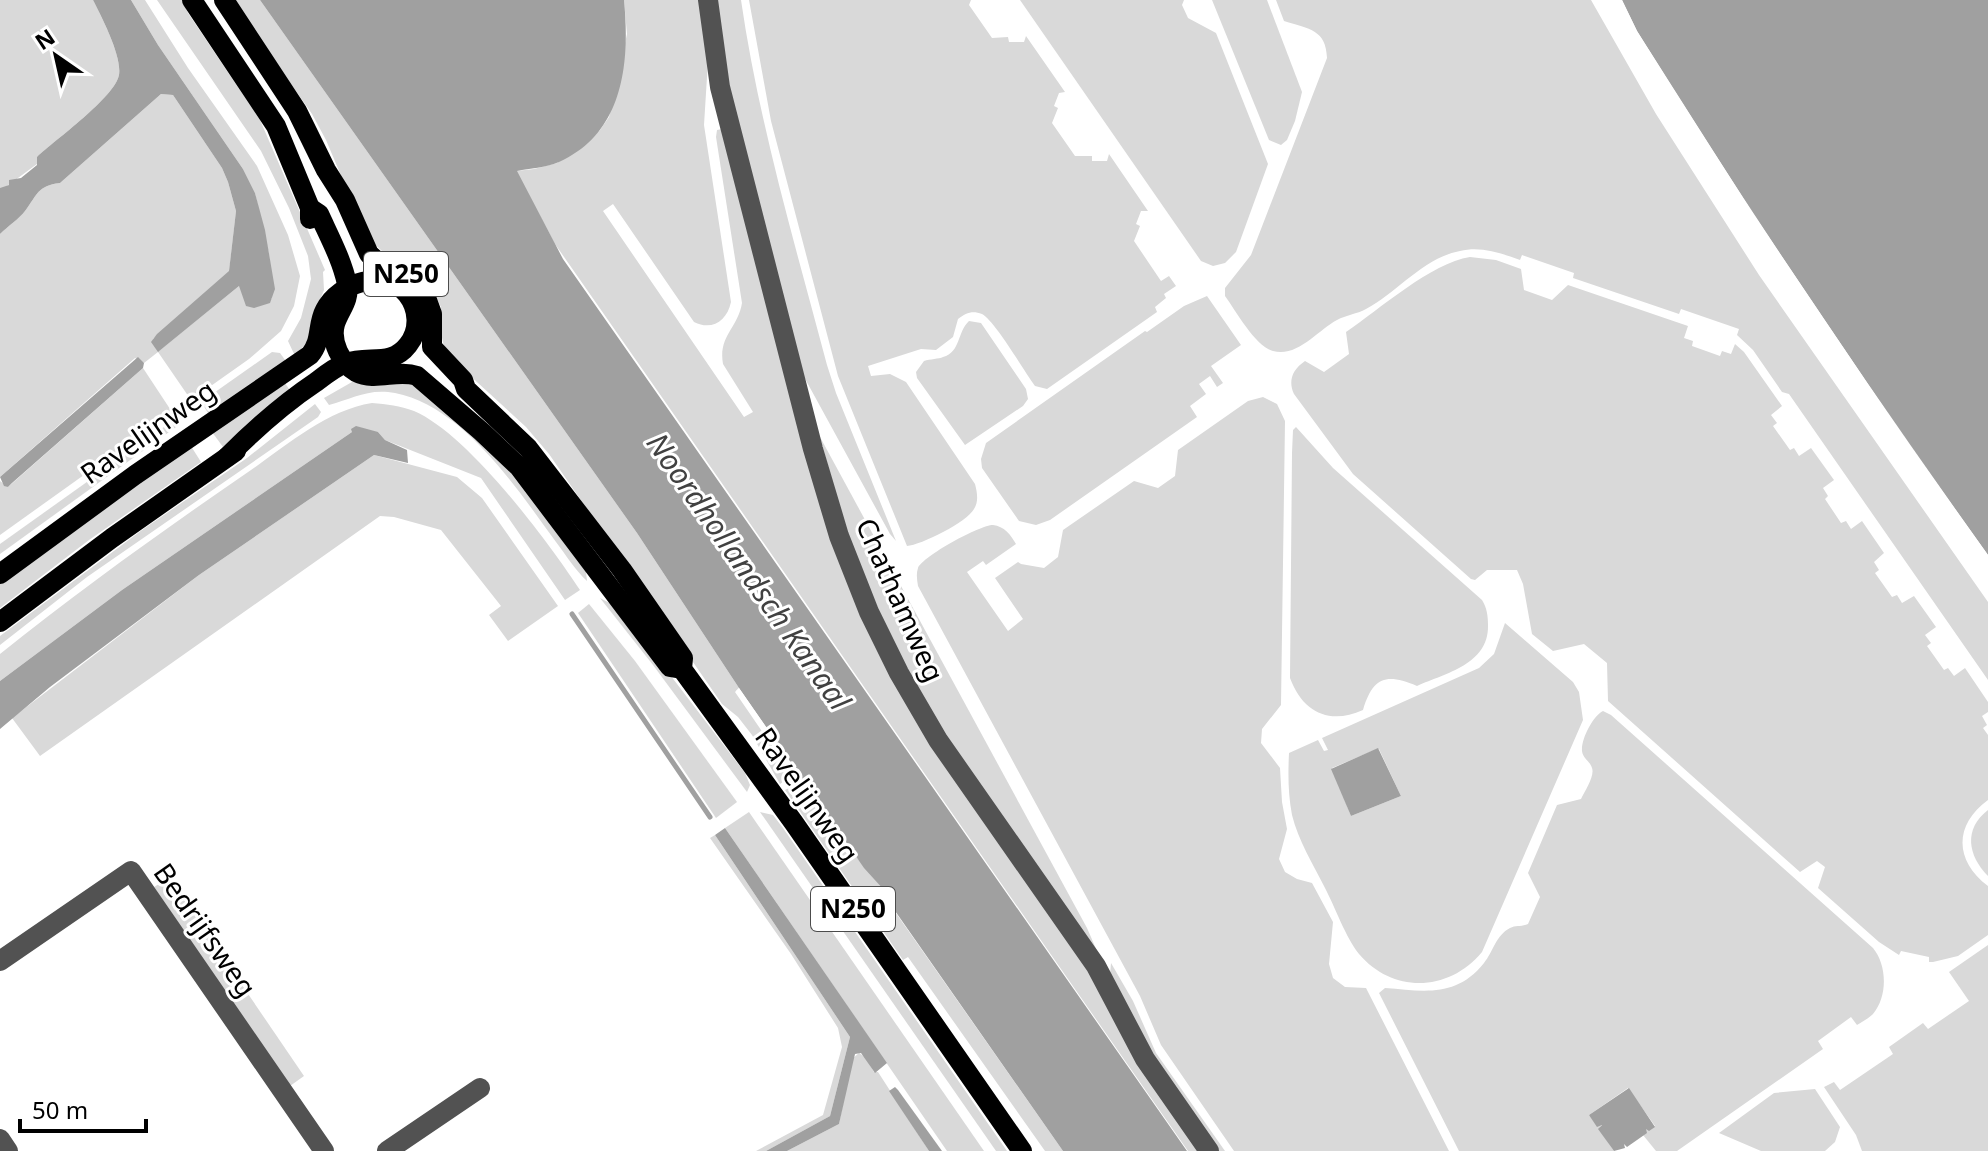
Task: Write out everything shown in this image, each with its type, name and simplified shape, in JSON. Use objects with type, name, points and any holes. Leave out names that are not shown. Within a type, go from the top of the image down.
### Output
[{"type":"main road","points":[[192,0],[276,126],[310,208],[310,220],[340,294]]},
{"type":"main road","name":"N250","points":[[224,0],[288,95],[326,170]]},
{"type":"main road","points":[[326,170],[334,204],[357,259],[367,273],[381,281]]},
{"type":"main road","name":"Ravelijnweg","points":[[326,170],[345,200],[369,254],[379,263],[408,275],[424,292],[432,314],[432,347],[463,380],[466,389],[528,448],[622,570],[683,658],[682,669],[794,823],[1022,1151]]},
{"type":"main road","name":"N250","points":[[381,281],[398,286],[410,298],[416,313],[415,333],[408,346],[390,358],[353,368],[338,352],[334,332],[346,303],[340,294],[364,282],[381,281]]},
{"type":"main road","name":"Ravelijnweg","points":[[0,574],[146,467],[307,357],[317,344],[322,316],[340,294]]},
{"type":"main road","name":"Ravelijnweg","points":[[415,333],[424,358],[456,388],[466,389]]},
{"type":"main road","points":[[0,622],[227,457],[265,419],[353,368]]},
{"type":"main road","name":"Ravelijnweg","points":[[353,368],[377,376],[409,374],[424,381],[508,456],[563,523],[670,667],[682,669]]},
{"type":"street","name":"Chathamweg","points":[[708,0],[720,87],[816,464],[839,536],[869,612],[925,718],[1096,966],[1145,1059],[1209,1151]]},
{"type":"street","name":"Bedrijfsweg","points":[[0,961],[131,871],[324,1151]]},
{"type":"street","points":[[387,1151],[480,1088]]},
{"type":"street","points":[[0,1139],[8,1151]]},
{"type":"shaded area","points":[[0,0],[93,0],[110,37],[119,67],[119,75],[107,95],[37,157],[37,164],[3,189],[0,188]]},
{"type":"shaded area","points":[[131,0],[145,0],[257,166],[288,235],[300,276],[294,306],[281,331],[249,359],[191,400],[158,352],[144,363],[135,358],[0,477],[0,234],[23,214],[42,189],[60,183],[161,94],[173,95],[222,168],[236,211],[229,272],[153,339],[159,351],[239,286],[269,301],[272,298],[269,254],[255,193],[243,169]]},
{"type":"shaded area","points":[[157,0],[182,0],[260,120],[325,270],[324,290],[307,342],[295,356],[288,341],[301,318],[311,279],[308,256],[261,151]]},
{"type":"shaded area","points":[[232,0],[260,0],[637,533],[739,688],[735,692],[792,775],[780,784],[752,735],[738,717],[722,704],[549,454],[526,427],[466,372],[444,347],[441,307],[425,276],[416,267],[384,253],[367,237],[312,114]]},
{"type":"shaded area","points":[[624,0],[700,0],[708,61],[704,125],[731,302],[722,319],[713,325],[694,322],[613,204],[603,211],[744,417],[753,412],[723,364],[723,346],[742,303],[716,137],[717,130],[722,129],[837,555],[1200,1151],[1188,1151],[555,244],[516,171],[557,163],[600,130],[609,117],[627,34]]},
{"type":"shaded area","points":[[714,0],[741,0],[768,138],[827,365],[896,541],[803,375],[734,113]]},
{"type":"shaded area","points":[[749,0],[971,0],[969,5],[992,38],[1008,37],[1009,42],[1024,42],[1026,36],[1065,92],[1059,93],[1054,106],[1058,108],[1052,123],[1075,156],[1092,156],[1092,161],[1107,161],[1109,154],[1148,211],[1141,211],[1136,224],[1140,226],[1134,241],[1161,281],[1169,276],[1176,286],[1164,294],[1166,298],[1155,307],[1157,312],[1047,389],[1035,386],[988,318],[975,312],[958,319],[953,337],[936,350],[921,349],[868,366],[871,376],[890,374],[906,382],[975,484],[977,503],[970,514],[943,532],[914,545],[907,546],[838,376],[771,121]]},
{"type":"shaded area","points":[[1020,0],[1184,0],[1182,5],[1188,18],[1216,33],[1268,164],[1236,252],[1225,263],[1213,266],[1201,261]]},
{"type":"shaded area","points":[[1212,0],[1267,0],[1302,92],[1295,121],[1287,140],[1281,145],[1269,140]]},
{"type":"shaded area","points":[[1276,0],[1591,0],[1656,114],[1759,275],[1988,602],[1988,680],[1789,394],[1782,392],[1753,350],[1737,335],[1739,329],[1681,309],[1679,314],[1573,278],[1574,273],[1522,255],[1520,260],[1475,249],[1434,261],[1378,302],[1337,320],[1290,351],[1273,351],[1259,342],[1225,296],[1225,288],[1251,255],[1327,58],[1320,36],[1284,21]]},
{"type":"shaded area","points":[[1470,257],[1496,260],[1521,269],[1524,290],[1552,300],[1568,285],[1688,326],[1684,338],[1693,341],[1692,346],[1720,356],[1722,351],[1731,354],[1735,344],[1744,352],[1782,406],[1771,415],[1777,423],[1773,426],[1790,450],[1794,448],[1799,456],[1811,448],[1834,480],[1823,488],[1828,496],[1825,499],[1841,523],[1846,521],[1851,529],[1862,521],[1884,553],[1874,562],[1879,570],[1875,573],[1892,597],[1897,595],[1902,603],[1914,596],[1936,627],[1925,635],[1931,643],[1927,646],[1944,670],[1948,668],[1954,676],[1965,668],[1988,702],[1988,712],[1982,716],[1987,725],[1983,728],[1988,735],[1988,800],[1969,820],[1962,843],[1969,865],[1988,886],[1988,935],[1958,956],[1933,962],[1929,962],[1929,957],[1901,951],[1899,955],[1879,942],[1818,888],[1825,867],[1817,861],[1800,872],[1608,701],[1607,663],[1584,644],[1553,651],[1532,634],[1523,584],[1517,570],[1487,570],[1475,580],[1471,579],[1353,474],[1294,394],[1291,380],[1294,372],[1305,361],[1324,372],[1349,354],[1346,332],[1423,277]]},
{"type":"shaded area","points":[[1207,296],[1241,345],[1211,366],[1223,383],[1217,387],[1210,376],[1199,384],[1206,394],[1190,406],[1197,417],[1050,520],[1036,525],[1019,521],[982,468],[981,459],[986,443],[1145,331],[1184,306]]},
{"type":"shaded area","points":[[969,321],[981,323],[1026,389],[1028,399],[1023,406],[965,445],[917,378],[916,372],[924,361],[941,358],[953,351]]},
{"type":"shaded area","points":[[272,352],[280,353],[288,364],[210,416],[201,402]]},
{"type":"shaded area","points":[[143,368],[172,412],[0,535],[0,481],[8,487]]},
{"type":"shaded area","points":[[283,380],[291,392],[223,447],[212,432]]},
{"type":"shaded area","points":[[352,382],[416,385],[498,456],[586,572],[587,581],[506,475],[466,432],[444,414],[420,401],[395,393],[368,393],[329,405],[324,398]]},
{"type":"shaded area","points":[[1263,397],[1277,404],[1285,421],[1281,705],[1262,729],[1261,743],[1280,768],[1287,829],[1279,859],[1285,872],[1312,883],[1333,922],[1329,964],[1333,978],[1345,987],[1366,988],[1449,1151],[1234,1151],[1161,1045],[1140,996],[918,586],[918,568],[930,556],[976,530],[993,525],[1001,527],[1016,544],[986,565],[983,561],[967,572],[1008,631],[1023,619],[995,578],[1018,562],[1044,568],[1058,557],[1063,530],[1134,481],[1158,488],[1175,476],[1178,450],[1248,401]]},
{"type":"shaded area","points":[[372,403],[414,411],[458,442],[505,490],[580,590],[565,600],[481,478],[385,440],[378,432],[352,432],[122,590],[0,681],[0,654],[92,583],[308,430],[339,413]]},
{"type":"shaded area","points":[[315,404],[321,412],[318,417],[87,577],[0,645],[0,636],[142,530],[247,458]]},
{"type":"shaded area","points":[[178,417],[176,427],[0,554],[0,544]]},
{"type":"shaded area","points":[[1296,427],[1333,468],[1482,600],[1487,612],[1486,638],[1474,658],[1453,671],[1417,686],[1397,680],[1382,681],[1371,690],[1363,710],[1340,716],[1319,713],[1310,707],[1302,700],[1290,678],[1292,453],[1293,430]]},
{"type":"shaded area","points":[[820,437],[1097,951],[964,763],[906,670],[851,548]]},
{"type":"shaded area","points":[[189,443],[201,462],[89,540],[0,608],[0,580]]},
{"type":"shaded area","points":[[374,455],[457,477],[482,498],[558,606],[508,641],[489,615],[501,606],[441,530],[380,516],[40,756],[12,718],[199,575]]},
{"type":"shaded area","points":[[600,598],[619,608],[745,773],[750,785],[747,792],[653,665]]},
{"type":"shaded area","points":[[589,604],[635,661],[737,802],[716,818],[578,613]]},
{"type":"shaded area","points":[[1505,623],[1573,682],[1579,692],[1583,720],[1482,952],[1454,975],[1438,981],[1404,981],[1373,967],[1359,954],[1345,931],[1302,843],[1292,815],[1289,753],[1318,740],[1324,751],[1328,750],[1322,738],[1479,668],[1494,654]],"holes":[[[1379,749],[1401,796],[1351,816],[1332,768]]]},
{"type":"shaded area","points":[[1603,711],[1873,948],[1883,972],[1881,998],[1870,1017],[1857,1025],[1851,1017],[1818,1041],[1823,1049],[1677,1151],[1656,1151],[1643,1135],[1645,1129],[1655,1126],[1628,1088],[1589,1115],[1601,1125],[1599,1129],[1614,1151],[1459,1151],[1379,993],[1385,988],[1439,990],[1462,982],[1484,963],[1505,931],[1528,924],[1540,897],[1528,873],[1557,805],[1581,799],[1589,784],[1592,768],[1583,754],[1582,746],[1592,723]]},
{"type":"shaded area","points":[[793,786],[796,790],[803,790],[849,857],[854,854],[877,880],[886,899],[1063,1151],[1045,1151],[908,957],[903,960],[785,790]]},
{"type":"shaded area","points":[[1988,810],[1988,876],[1976,860],[1971,843],[1975,826]]},
{"type":"shaded area","points":[[749,812],[984,1151],[947,1151],[725,828]]},
{"type":"shaded area","points":[[760,812],[773,815],[783,828],[1007,1151],[996,1151]]},
{"type":"shaded area","points":[[715,835],[850,1037],[830,1116],[766,1151],[756,1151],[823,1115],[842,1047],[838,1028],[710,838]]},
{"type":"shaded area","points":[[169,878],[304,1076],[290,1086],[154,887]]},
{"type":"shaded area","points":[[1988,945],[1988,1151],[1862,1151],[1856,1135],[1824,1087],[1834,1082],[1840,1090],[1893,1054],[1889,1047],[1923,1023],[1928,1029],[1969,1001],[1949,972]]},
{"type":"shaded area","points":[[1111,963],[1133,1001],[1156,1053],[1225,1151],[1218,1151],[1153,1057],[1110,975]]},
{"type":"shaded area","points":[[859,1053],[874,1072],[878,1072],[929,1151],[787,1151],[839,1124],[852,1059]]},
{"type":"shaded area","points":[[1815,1089],[1840,1127],[1835,1142],[1825,1151],[1761,1151],[1719,1133],[1774,1093]]},
{"type":"water","points":[[93,0],[131,0],[243,169],[255,193],[265,230],[275,289],[270,303],[254,308],[246,306],[239,286],[158,352],[151,342],[157,334],[229,271],[236,211],[222,168],[173,95],[161,94],[60,183],[42,189],[23,214],[0,234],[0,188],[9,185],[9,180],[21,178],[37,165],[37,157],[107,95],[119,75],[114,48]]},
{"type":"water","name":"Noordhollandsch Kanaal","points":[[260,0],[624,0],[626,47],[618,93],[610,114],[581,149],[554,164],[517,171],[563,259],[1187,1151],[1063,1151],[886,898],[884,890],[864,868],[739,688],[637,533]]},
{"type":"water","points":[[1622,0],[1988,0],[1988,555],[1765,230],[1637,31]]},
{"type":"water","points":[[138,357],[144,363],[143,368],[8,487],[4,486],[0,477]]},
{"type":"water","points":[[356,426],[378,432],[385,440],[407,450],[408,463],[374,455],[199,575],[50,687],[0,729],[0,681],[122,590],[352,432],[351,429]]},
{"type":"water","points":[[1378,748],[1401,796],[1351,816],[1331,769]]},
{"type":"water","points":[[725,828],[887,1063],[875,1073],[861,1053],[855,1054],[839,1124],[787,1151],[766,1151],[830,1116],[850,1037],[715,835]]},
{"type":"water","points":[[895,1087],[942,1151],[929,1151],[889,1091]]},
{"type":"water","points":[[1629,1088],[1655,1127],[1649,1131],[1646,1129],[1647,1133],[1627,1147],[1624,1144],[1625,1148],[1614,1151],[1598,1129],[1602,1125],[1597,1127],[1589,1115]]},
{"type":"pier","points":[[1618,0],[1622,0],[1637,31],[1752,212],[1988,559],[1900,438],[1748,214],[1634,33]]},
{"type":"pier","points":[[739,688],[854,854],[851,856],[736,691]]},
{"type":"waterway","points":[[572,614],[710,817]]}]
